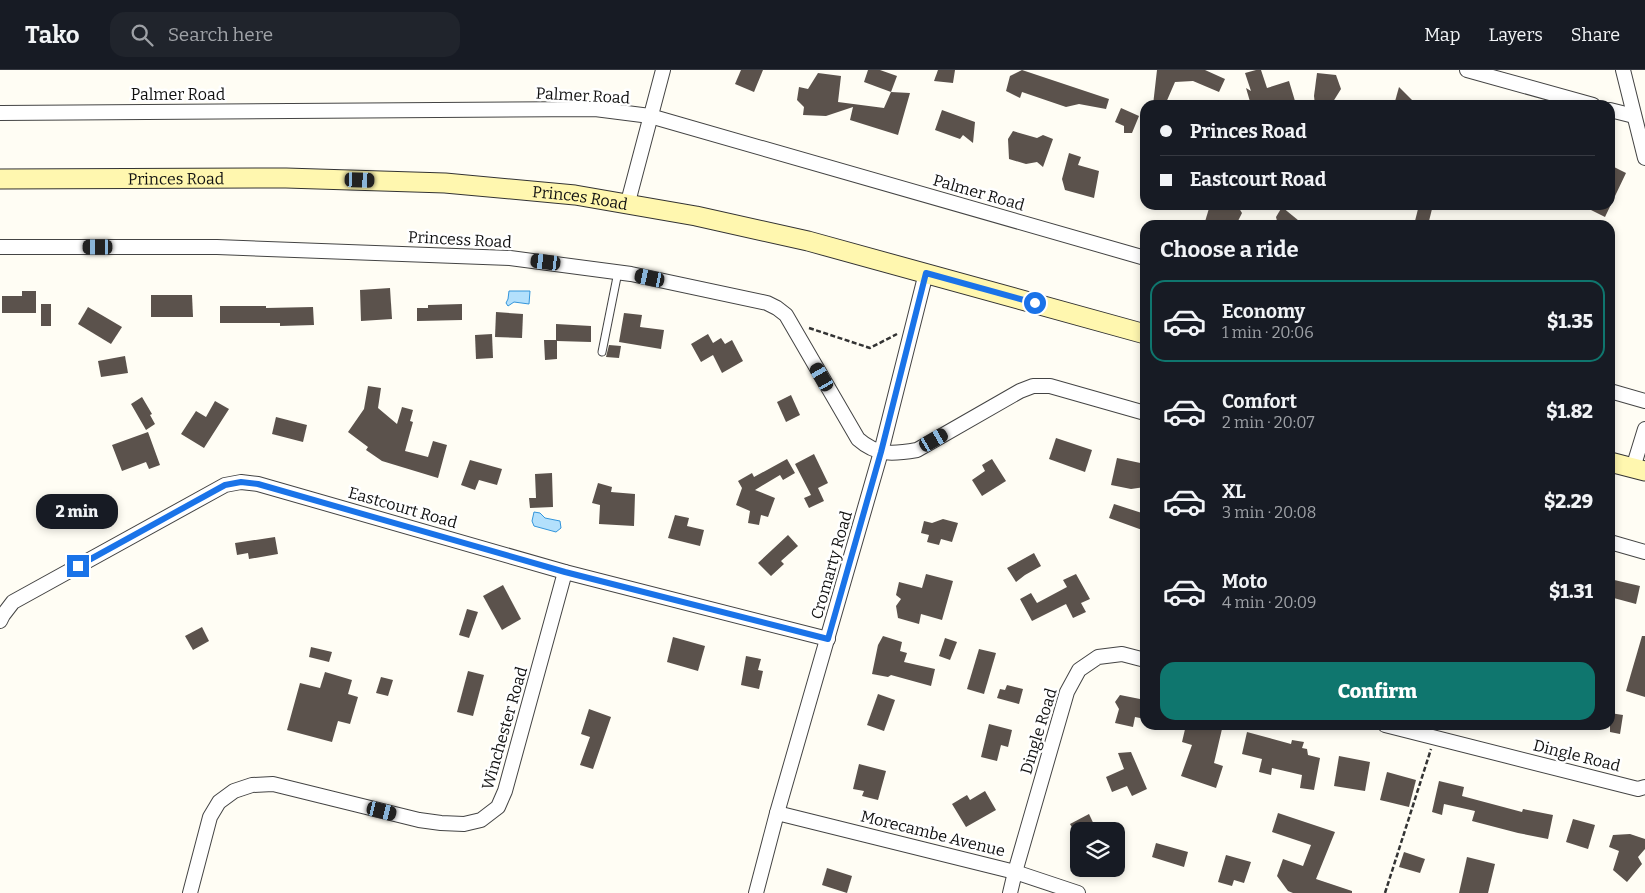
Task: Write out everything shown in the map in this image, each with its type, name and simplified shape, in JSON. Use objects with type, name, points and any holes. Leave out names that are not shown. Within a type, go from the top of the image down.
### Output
[{"type":"main road","name":"Princes Road","points":[[0,179],[286,178],[446,182],[543,191],[628,202],[753,227],[1140,333]]},
{"type":"main road","points":[[1615,463],[1639,470]]},
{"type":"street","points":[[628,202],[663,70]]},
{"type":"street","points":[[1467,70],[1575,100]]},
{"type":"street","points":[[1623,70],[1645,158]]},
{"type":"street","name":"Palmer Road","points":[[0,113],[595,109],[650,116],[1140,257]]},
{"type":"street","points":[[1615,111],[1634,116]]},
{"type":"street","name":"Princess Road","points":[[0,247],[217,246],[510,258],[618,272],[767,303],[786,315],[858,439],[867,447],[881,452],[899,453],[917,450],[1020,391],[1033,386],[1050,386],[1140,412]]},
{"type":"street","name":"Cromarty Road","points":[[756,893],[777,813],[881,452],[926,273]]},
{"type":"street","points":[[1615,392],[1645,401]]},
{"type":"street","points":[[1639,470],[1645,429]]},
{"type":"street","name":"Eastcourt Road","points":[[0,621],[14,602],[225,485],[241,482],[258,484],[565,572],[828,639]]},
{"type":"street","points":[[1615,543],[1645,552]]},
{"type":"street","name":"Winchester Road","points":[[190,893],[210,817],[219,802],[234,791],[252,785],[273,784],[419,820],[441,823],[464,824],[481,820],[498,807],[505,791],[565,572]]},
{"type":"street","name":"Dingle Road","points":[[1010,893],[1014,872],[1067,692],[1079,670],[1098,657],[1122,654],[1140,659]]},
{"type":"street","name":"Dingle Road","points":[[1404,730],[1638,788],[1645,787]]},
{"type":"street","name":"Morecambe Avenue","points":[[777,813],[1014,872],[1078,893]]},
{"type":"lane","points":[[602,352],[618,272]]},
{"type":"path","points":[[789,321],[870,348],[891,338],[914,321]]},
{"type":"path","points":[[1385,893],[1434,738]]},
{"type":"water","points":[[509,291],[530,291],[529,304],[514,302],[508,306],[506,303]]},
{"type":"water","points":[[534,512],[540,513],[545,518],[560,521],[561,528],[556,532],[534,526],[532,521]]},
{"type":"building","points":[[741,70],[763,70],[754,92],[735,84]]},
{"type":"building","points":[[868,70],[880,70],[897,76],[891,92],[864,82]]},
{"type":"building","points":[[938,70],[955,70],[953,83],[934,81]]},
{"type":"building","points":[[1022,70],[1109,99],[1106,109],[1079,104],[1066,107],[1022,92],[1020,98],[1006,91],[1010,76]]},
{"type":"building","points":[[1157,70],[1205,70],[1225,79],[1219,92],[1193,81],[1175,82],[1167,100],[1154,100]]},
{"type":"building","points":[[1261,70],[1267,88],[1289,81],[1295,100],[1250,100],[1246,88],[1251,91],[1245,73]]},
{"type":"building","points":[[818,73],[841,76],[838,102],[884,108],[891,92],[910,93],[898,135],[850,120],[853,107],[826,116],[803,115],[804,107],[797,100],[799,87],[808,89]]},
{"type":"building","points":[[1317,73],[1336,75],[1341,89],[1334,100],[1314,100]]},
{"type":"building","points":[[1399,87],[1412,100],[1395,100]]},
{"type":"building","points":[[1121,108],[1139,116],[1132,133],[1124,133],[1124,126],[1115,122]]},
{"type":"building","points":[[942,110],[975,122],[973,143],[963,135],[960,139],[935,130]]},
{"type":"building","points":[[1013,131],[1037,138],[1043,135],[1053,139],[1043,167],[1037,162],[1026,164],[1009,159],[1008,139]]},
{"type":"building","points":[[1069,153],[1081,157],[1078,165],[1099,171],[1094,198],[1065,190],[1062,179]]},
{"type":"building","points":[[1615,168],[1626,173],[1615,196]]},
{"type":"building","points":[[1208,210],[1240,210],[1242,213],[1238,220],[1206,220]]},
{"type":"building","points":[[1280,210],[1286,210],[1298,220],[1277,220],[1276,217]]},
{"type":"building","points":[[1418,210],[1432,210],[1429,220],[1415,220]]},
{"type":"building","points":[[1591,210],[1608,210],[1605,217]]},
{"type":"building","points":[[390,288],[392,319],[361,321],[360,290]]},
{"type":"building","points":[[22,291],[36,291],[36,313],[2,313],[2,296],[22,296]]},
{"type":"building","points":[[151,295],[192,295],[193,317],[151,317]]},
{"type":"building","points":[[41,304],[51,304],[51,326],[41,326]]},
{"type":"building","points":[[462,304],[462,320],[417,321],[417,308],[428,308],[428,305]]},
{"type":"building","points":[[220,306],[266,306],[266,308],[313,307],[314,325],[280,326],[280,323],[220,323]]},
{"type":"building","points":[[88,307],[122,327],[111,344],[78,324]]},
{"type":"building","points":[[496,312],[523,314],[522,338],[495,337]]},
{"type":"building","points":[[624,313],[642,315],[640,327],[664,330],[661,349],[619,342]]},
{"type":"building","points":[[556,324],[591,326],[591,342],[557,341],[557,359],[545,360],[544,340],[556,340]]},
{"type":"building","points":[[492,334],[493,358],[476,359],[475,335]]},
{"type":"building","points":[[708,334],[713,343],[721,338],[725,344],[732,340],[743,361],[722,373],[713,355],[701,362],[691,344]]},
{"type":"building","points":[[609,345],[621,346],[619,358],[606,357]]},
{"type":"building","points":[[125,356],[128,373],[101,377],[98,361]]},
{"type":"building","points":[[368,386],[381,388],[378,408],[397,424],[402,407],[413,410],[410,421],[413,422],[405,451],[428,457],[433,441],[447,445],[438,478],[382,461],[366,450],[368,447],[348,432],[364,409]]},
{"type":"building","points":[[791,395],[800,415],[786,422],[777,402]]},
{"type":"building","points":[[142,397],[152,414],[150,415],[155,424],[146,430],[131,404]]},
{"type":"building","points":[[215,401],[229,409],[204,448],[181,434],[196,411],[206,417]]},
{"type":"building","points":[[276,417],[307,425],[303,442],[272,434]]},
{"type":"building","points":[[148,432],[160,465],[149,469],[146,462],[122,471],[112,445]]},
{"type":"building","points":[[1056,438],[1092,450],[1085,472],[1049,459]]},
{"type":"building","points":[[814,454],[828,483],[818,488],[824,501],[809,508],[804,498],[811,495],[795,464]]},
{"type":"building","points":[[1117,458],[1140,463],[1140,488],[1131,489],[1111,485]]},
{"type":"building","points":[[787,459],[795,473],[783,480],[780,475],[755,490],[775,498],[768,517],[761,515],[759,525],[748,523],[750,511],[736,505],[742,488],[738,481],[752,473],[754,477]]},
{"type":"building","points":[[992,459],[1006,481],[982,496],[972,480],[985,471],[982,465]]},
{"type":"building","points":[[470,460],[502,469],[497,485],[479,480],[475,490],[461,485]]},
{"type":"building","points":[[552,473],[553,507],[530,508],[529,498],[536,498],[535,474]]},
{"type":"building","points":[[598,483],[612,487],[611,492],[635,494],[634,526],[599,524],[600,505],[592,503]]},
{"type":"building","points":[[1114,504],[1140,512],[1140,529],[1109,518]]},
{"type":"building","points":[[675,515],[689,518],[687,526],[704,530],[700,546],[668,538]]},
{"type":"building","points":[[943,519],[958,523],[952,542],[941,539],[939,545],[927,542],[929,535],[921,533],[924,521],[932,523]]},
{"type":"building","points":[[788,535],[798,546],[781,561],[784,564],[771,576],[758,563]]},
{"type":"building","points":[[275,537],[278,554],[249,559],[248,553],[237,555],[235,543]]},
{"type":"building","points":[[1034,553],[1041,566],[1016,582],[1007,568]]},
{"type":"building","points":[[926,574],[953,581],[942,620],[921,614],[919,624],[898,618],[896,606],[901,599],[896,595],[899,582],[922,588]]},
{"type":"building","points":[[1076,574],[1090,599],[1081,603],[1086,612],[1073,618],[1066,604],[1032,621],[1020,599],[1031,593],[1037,603],[1067,587],[1063,580]]},
{"type":"building","points":[[1615,580],[1640,586],[1636,604],[1615,598]]},
{"type":"building","points":[[503,585],[521,619],[502,630],[483,596]]},
{"type":"building","points":[[467,609],[478,612],[469,638],[459,635]]},
{"type":"building","points":[[202,627],[209,641],[193,650],[185,636]]},
{"type":"building","points":[[883,636],[902,642],[900,651],[907,653],[904,662],[935,669],[931,686],[891,675],[888,677],[872,674],[878,645]]},
{"type":"building","points":[[1642,636],[1645,636],[1645,697],[1626,691]]},
{"type":"building","points":[[673,637],[705,646],[698,671],[667,662]]},
{"type":"building","points":[[945,638],[957,642],[950,660],[939,656]]},
{"type":"building","points":[[311,647],[332,652],[329,662],[309,657]]},
{"type":"building","points":[[979,649],[996,653],[984,694],[967,689]]},
{"type":"building","points":[[746,656],[761,659],[758,670],[763,671],[759,689],[741,685]]},
{"type":"building","points":[[468,671],[484,675],[473,716],[457,712]]},
{"type":"building","points":[[325,672],[352,680],[348,694],[358,697],[350,724],[338,721],[332,742],[287,730],[300,683],[320,688]]},
{"type":"building","points":[[381,677],[393,680],[388,696],[376,693]]},
{"type":"building","points":[[1007,685],[1023,689],[1019,704],[997,698],[1000,689],[1005,690]]},
{"type":"building","points":[[878,694],[895,700],[884,731],[867,725]]},
{"type":"building","points":[[1120,695],[1140,699],[1140,718],[1135,717],[1133,727],[1115,723],[1119,709],[1115,702]]},
{"type":"building","points":[[589,709],[611,717],[593,769],[580,765],[590,737],[581,734]]},
{"type":"building","points":[[1615,714],[1623,715],[1620,734],[1610,732],[1610,730],[1615,730]]},
{"type":"building","points":[[989,724],[1012,730],[1008,747],[1001,745],[997,761],[981,757]]},
{"type":"building","points":[[1185,730],[1222,730],[1214,763],[1223,766],[1216,788],[1181,776],[1192,745],[1182,742]]},
{"type":"building","points":[[1247,732],[1291,744],[1292,740],[1304,742],[1302,748],[1307,749],[1308,755],[1320,758],[1314,790],[1300,788],[1302,775],[1272,768],[1271,775],[1259,772],[1262,759],[1242,754]]},
{"type":"building","points":[[1131,752],[1147,789],[1132,796],[1127,786],[1112,792],[1106,777],[1124,769],[1118,753]]},
{"type":"building","points":[[1339,756],[1370,762],[1365,791],[1334,786]]},
{"type":"building","points":[[859,764],[886,771],[878,800],[862,796],[864,791],[853,789]]},
{"type":"building","points":[[1387,772],[1416,780],[1409,807],[1380,800]]},
{"type":"building","points":[[1439,781],[1464,787],[1462,796],[1522,812],[1523,809],[1553,815],[1548,839],[1472,821],[1475,811],[1444,804],[1442,815],[1432,812]]},
{"type":"building","points":[[985,791],[996,810],[966,827],[952,804],[967,795],[970,800]]},
{"type":"building","points":[[1278,813],[1335,832],[1316,879],[1352,891],[1352,893],[1293,893],[1288,891],[1277,876],[1283,859],[1303,866],[1311,845],[1272,832]]},
{"type":"building","points":[[1089,814],[1093,822],[1074,822]]},
{"type":"building","points":[[1573,819],[1595,825],[1588,849],[1566,842]]},
{"type":"building","points":[[1630,834],[1645,839],[1645,849],[1638,857],[1642,864],[1627,882],[1613,870],[1619,851],[1609,847],[1613,835]]},
{"type":"building","points":[[1156,843],[1188,852],[1184,867],[1152,857]]},
{"type":"building","points":[[1404,852],[1425,859],[1420,873],[1399,867]]},
{"type":"building","points":[[1226,855],[1251,862],[1244,883],[1234,880],[1232,886],[1218,882]]},
{"type":"building","points":[[1467,857],[1495,864],[1488,893],[1459,893]]},
{"type":"building","points":[[827,868],[852,876],[847,893],[822,885]]},
{"type":"route","points":[[78,566],[225,485],[241,482],[258,484],[565,572],[828,639],[881,452],[926,273],[1035,303]]}]
